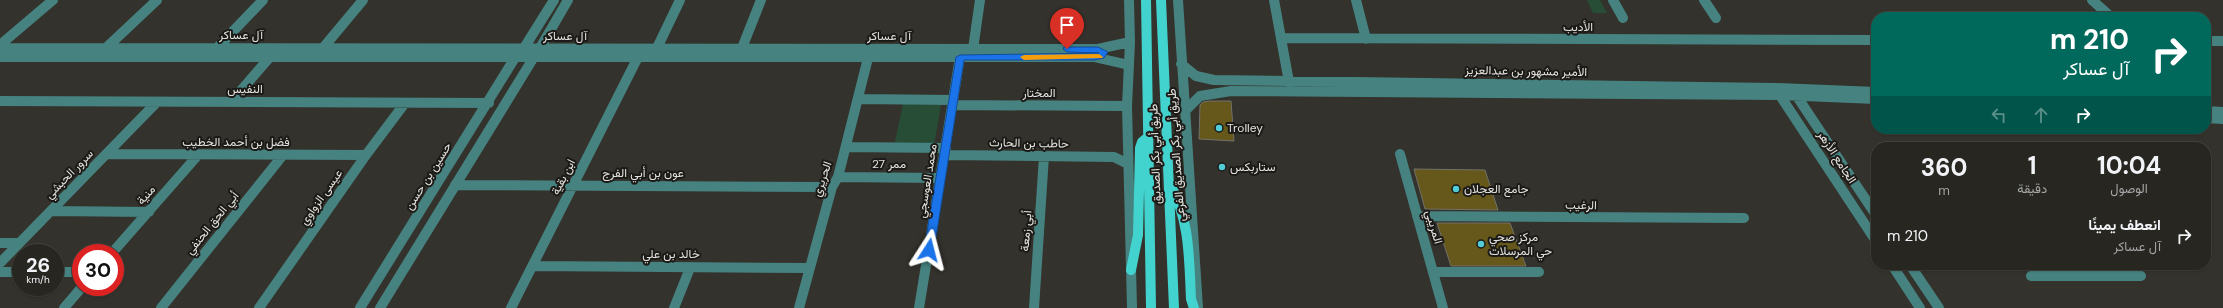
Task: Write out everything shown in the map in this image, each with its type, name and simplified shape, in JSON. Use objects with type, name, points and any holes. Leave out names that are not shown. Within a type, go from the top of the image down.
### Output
[{"type":"main road","name":"طريق أبي بكر الصديق","points":[[1146,0],[1151,308]]},
{"type":"main road","name":"طريق أبي بكر الصديق","points":[[1161,0],[1174,308]]},
{"type":"main road","points":[[1131,270],[1138,235],[1140,148],[1142,142],[1148,137]]},
{"type":"main road","points":[[1169,182],[1179,200],[1185,219],[1191,299],[1194,308]]},
{"type":"street","points":[[0,45],[53,0]]},
{"type":"street","points":[[106,48],[157,0]]},
{"type":"street","points":[[218,47],[263,0]]},
{"type":"street","points":[[323,48],[363,0]]},
{"type":"street","points":[[524,48],[554,0]]},
{"type":"street","points":[[380,308],[550,32],[568,0]]},
{"type":"street","points":[[657,48],[680,0]]},
{"type":"street","points":[[742,48],[761,0]]},
{"type":"street","points":[[973,49],[980,0]]},
{"type":"street","points":[[1129,0],[1130,42],[1127,106],[1132,308]]},
{"type":"street","name":"طريق أبي بكر الصديق الفرعي","points":[[1178,0],[1198,308]]},
{"type":"street","points":[[1274,0],[1289,82]]},
{"type":"street","points":[[1356,0],[1366,39]]},
{"type":"street","points":[[1613,0],[1623,18]]},
{"type":"street","points":[[1704,0],[1716,18]]},
{"type":"street","points":[[2092,0],[2105,12]]},
{"type":"street","points":[[547,10],[561,10]]},
{"type":"street","points":[[535,32],[535,37],[542,37],[550,32]]},
{"type":"street","name":"الأديب","points":[[1281,38],[1871,40]]},
{"type":"street","points":[[2211,41],[2223,41]]},
{"type":"street","name":"آل عساكر","points":[[0,57],[270,58],[516,56],[537,52],[657,48],[742,48],[918,53],[960,57],[1096,53],[1130,42]]},
{"type":"street","name":"آل عساكر","points":[[0,48],[524,48],[537,52],[638,57],[868,58],[973,49],[1096,53],[1128,66]]},
{"type":"street","points":[[180,57],[189,48]]},
{"type":"street","name":"حسين بن حسن","points":[[360,308],[489,103],[516,56]]},
{"type":"street","name":"ابن بقية","points":[[510,308],[574,186],[638,57]]},
{"type":"street","name":"محمد العوسجي","points":[[919,308],[960,57]]},
{"type":"street","points":[[231,102],[270,58]]},
{"type":"street","name":"الحريري","points":[[799,308],[832,187],[838,177],[868,58]]},
{"type":"street","name":"الأمير مشهور بن عبدالعزيز","points":[[1181,64],[1187,71],[1196,76],[1221,80],[1777,91],[1871,99]]},
{"type":"street","points":[[1221,80],[1216,86],[1217,89],[1222,92]]},
{"type":"street","name":"الأمير مشهور بن عبدالعزيز","points":[[1186,110],[1199,95],[1222,92],[1777,91]]},
{"type":"street","name":"الجامع الأزهر","points":[[1777,91],[1871,233]]},
{"type":"street","name":"الأمير مشهور بن عبدالعزيز","points":[[1793,92],[1871,92]]},
{"type":"street","name":"الجامع الأزهر","points":[[1793,92],[1871,208]]},
{"type":"street","name":"المختار","points":[[858,99],[1127,106]]},
{"type":"street","name":"النفيس","points":[[0,101],[489,103]]},
{"type":"street","name":"سرور الحبشي","points":[[0,263],[157,102]]},
{"type":"street","name":"عيسى الزواوي","points":[[259,308],[366,155],[405,103]]},
{"type":"street","points":[[2211,111],[2223,112]]},
{"type":"street","points":[[2211,119],[2223,120]]},
{"type":"street","name":"حاطب بن الحارث","points":[[846,148],[1044,156],[1114,157],[1128,164]]},
{"type":"street","points":[[1114,157],[1123,153],[1128,148]]},
{"type":"street","name":"فضل بن أحمد الخطيب","points":[[107,154],[366,155]]},
{"type":"street","name":"منية","points":[[120,244],[198,154]]},
{"type":"street","name":"المريبي","points":[[1400,154],[1443,308]]},
{"type":"street","name":"أبي الحق الحنفي","points":[[161,308],[283,155]]},
{"type":"street","name":"أبي زمعة","points":[[1034,308],[1044,156]]},
{"type":"street","name":"ممر 27","points":[[838,177],[940,178]]},
{"type":"street","name":"عون بن أبي الفرج","points":[[455,185],[832,187]]},
{"type":"street","points":[[51,211],[149,212]]},
{"type":"street","name":"الرغيب","points":[[1417,216],[1744,218]]},
{"type":"street","points":[[0,243],[19,243]]},
{"type":"street","name":"خالد بن علي","points":[[533,266],[810,268]]},
{"type":"street","points":[[674,308],[690,268]]},
{"type":"street","points":[[1895,270],[1920,308]]},
{"type":"street","points":[[1913,270],[1939,308]]},
{"type":"street","points":[[0,272],[12,272]]},
{"type":"street","points":[[1433,272],[1539,272]]},
{"type":"street","points":[[2031,276],[2141,276]]},
{"type":"street","points":[[64,308],[74,296]]},
{"type":"green space","points":[[1587,0],[1600,0],[1607,13],[1593,13]]},
{"type":"green space","points":[[903,104],[941,105],[934,146],[894,146]]},
{"type":"building","points":[[1231,101],[1234,141],[1199,139],[1200,105],[1203,102]]},
{"type":"building","name":"جامع العجلان","points":[[1414,169],[1485,170],[1498,210],[1425,209]]},
{"type":"building","name":"مركز صحي حي المرسلات","points":[[1437,223],[1510,223],[1526,266],[1451,266]]},
{"type":"slow traffic","points":[[1024,57],[1099,57]]},
{"type":"place","name":"Trolley","points":[[1219,128]]},
{"type":"place","name":"ستاربكس","points":[[1222,167]]},
{"type":"place","name":"جامع العجلان","points":[[1456,189]]},
{"type":"place","name":"مركز صحي حي المرسلات","points":[[1481,244]]},
{"type":"route","points":[[929,250],[960,57],[1094,57],[1101,56],[1103,52],[1098,49],[1067,49]]}]
